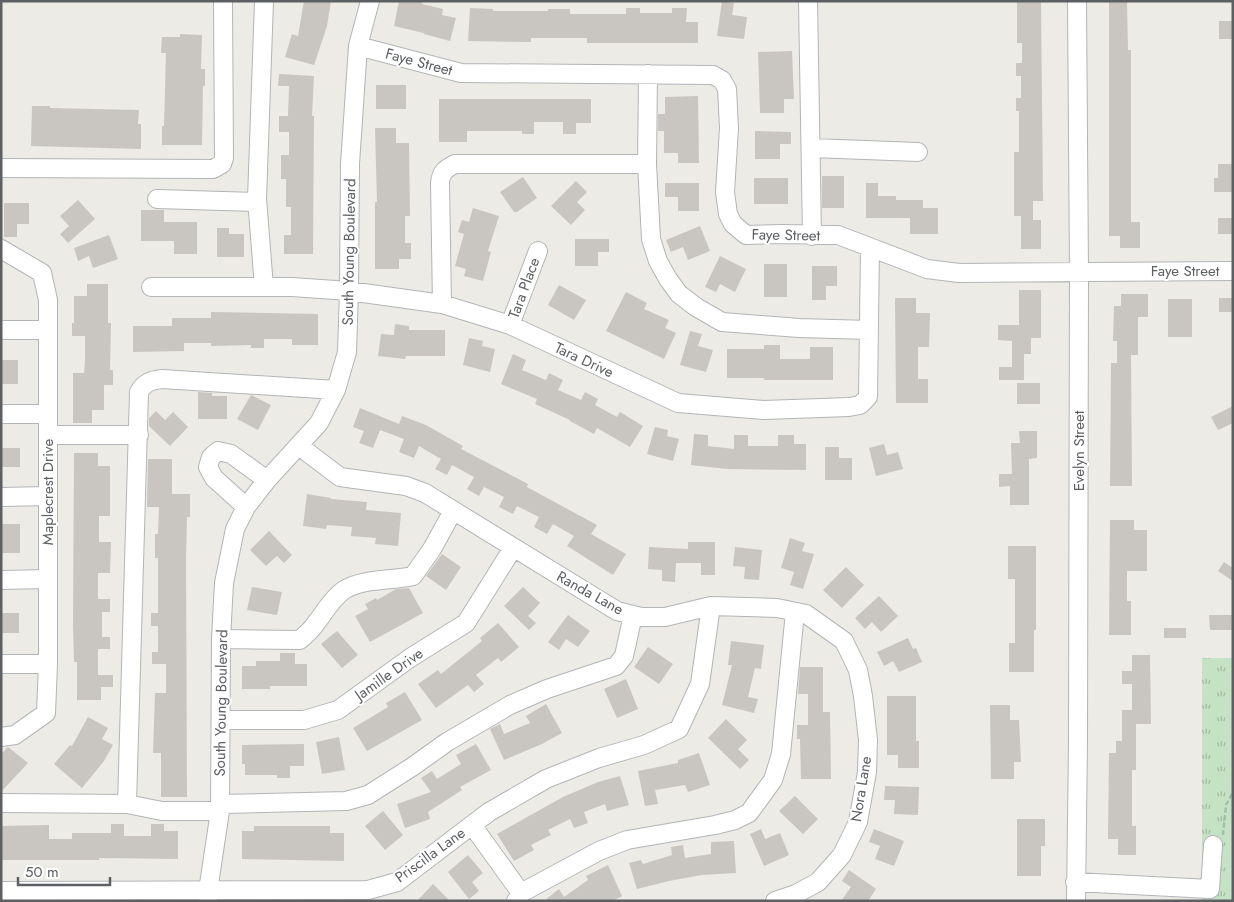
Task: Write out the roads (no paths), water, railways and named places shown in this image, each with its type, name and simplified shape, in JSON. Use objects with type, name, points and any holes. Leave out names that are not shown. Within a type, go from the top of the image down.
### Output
[{"type":"street","points":[[1,168],[213,168],[222,164],[224,158],[224,1]]},
{"type":"street","points":[[264,1],[257,202],[264,287]]},
{"type":"street","name":"South Young Boulevard","points":[[208,896],[220,807],[221,639],[224,583],[235,530],[246,507],[267,480],[319,423],[336,390],[347,352],[350,164],[358,46],[370,1]]},
{"type":"street","points":[[808,1],[812,236]]},
{"type":"street","name":"Evelyn Street","points":[[1076,901],[1079,272],[1077,1]]},
{"type":"street","name":"Faye Street","points":[[358,46],[461,73],[713,75],[722,80],[727,89],[729,128],[725,192],[728,214],[733,224],[746,235],[838,235],[927,268],[958,273],[1233,271]]},
{"type":"street","points":[[648,74],[647,164],[650,239],[658,261],[679,294],[696,307],[722,322],[790,328],[869,330]]},
{"type":"street","points":[[812,148],[918,152]]},
{"type":"street","points":[[442,304],[440,183],[445,168],[454,164],[647,164]]},
{"type":"street","points":[[158,199],[257,202]]},
{"type":"street","name":"Tara Drive","points":[[151,286],[292,287],[349,291],[442,304],[510,325],[678,403],[764,410],[849,407],[860,404],[868,397],[870,248]]},
{"type":"street","name":"Maplecrest Drive","points":[[1,249],[42,273],[48,300],[48,664],[46,713],[15,735],[1,737]]},
{"type":"street","name":"Tara Place","points":[[510,325],[538,251]]},
{"type":"street","points":[[1,330],[48,330]]},
{"type":"street","points":[[127,804],[139,392],[143,386],[153,380],[162,379],[336,390]]},
{"type":"street","points":[[1,414],[48,414]]},
{"type":"street","points":[[48,435],[139,435]]},
{"type":"street","name":"Randa Lane","points":[[299,446],[340,477],[406,486],[425,494],[617,611],[633,615],[665,617],[712,606],[777,608],[806,614],[844,640],[858,670],[864,696]]},
{"type":"street","points":[[246,507],[214,478],[208,467],[211,457],[218,451],[230,454],[267,480]]},
{"type":"street","points":[[1,497],[48,496]]},
{"type":"street","points":[[221,639],[300,640],[317,622],[334,599],[344,590],[367,582],[398,580],[413,576],[432,549],[453,511]]},
{"type":"street","name":"Jamille Drive","points":[[222,720],[304,720],[338,710],[410,658],[466,623],[513,548]]},
{"type":"street","points":[[1,580],[48,579]]},
{"type":"street","name":"Priscilla Lane","points":[[1,891],[208,896],[368,890],[397,882],[489,812],[546,779],[599,758],[644,745],[679,729],[700,684],[712,606]]},
{"type":"street","points":[[472,825],[518,897],[599,851],[627,840],[715,825],[735,820],[749,813],[774,780],[781,754],[795,612]]},
{"type":"street","points":[[1,803],[127,804],[162,811],[346,802],[368,794],[412,767],[447,742],[510,705],[547,689],[616,666],[624,656],[633,615]]},
{"type":"street","points":[[1,664],[48,664]]},
{"type":"street","name":"Nora Lane","points":[[775,901],[796,894],[818,882],[842,855],[858,822],[867,772],[868,740],[864,696]]},
{"type":"street","points":[[1075,882],[1210,889],[1213,845]]}]
